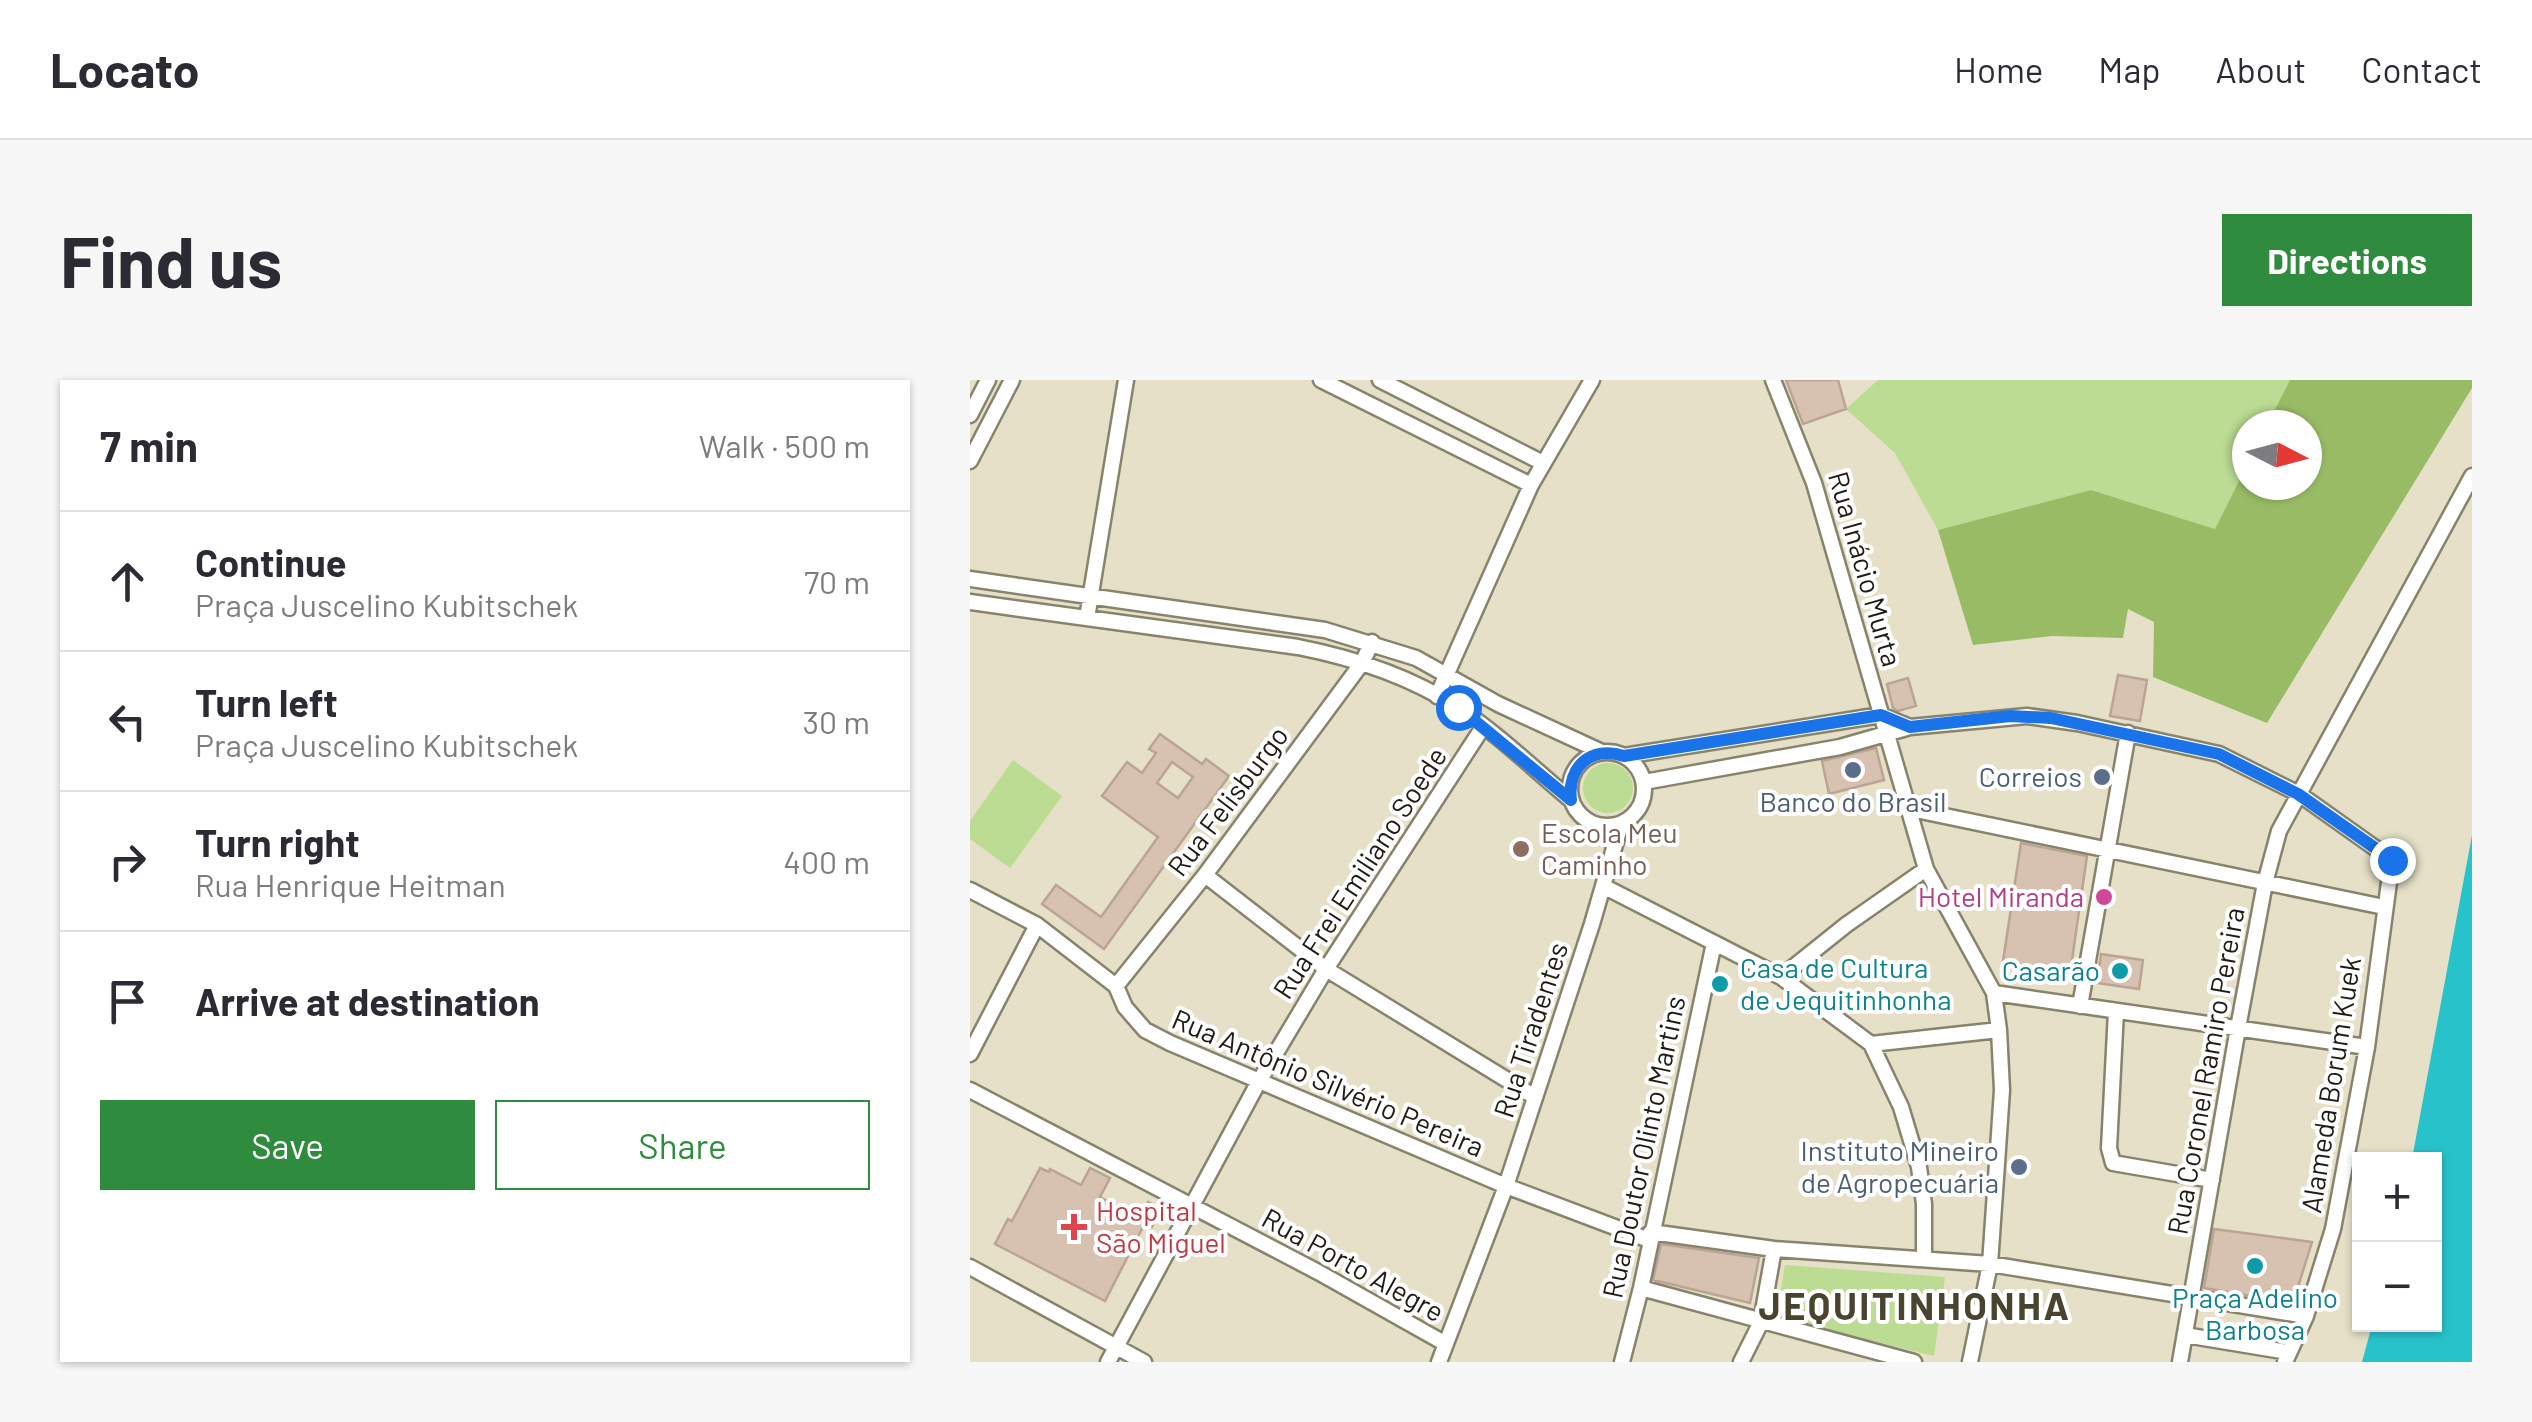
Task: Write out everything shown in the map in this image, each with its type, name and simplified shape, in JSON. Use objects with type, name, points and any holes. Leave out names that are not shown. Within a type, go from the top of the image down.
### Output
[{"type":"street","points":[[988,380],[971,411],[991,420]]},
{"type":"street","points":[[970,461],[1012,380]]},
{"type":"street","points":[[1088,618],[1126,380]]},
{"type":"street","points":[[1321,380],[1531,485]]},
{"type":"street","points":[[1380,380],[1542,463]]},
{"type":"street","points":[[1437,696],[1531,485],[1592,380]]},
{"type":"street","name":"Rua Inácio Murta","points":[[1773,380],[1814,483],[1926,869],[1994,994]]},
{"type":"street","name":"Rua Coronel Ramiro Pereira","points":[[2180,1362],[2265,883],[2279,831],[2472,476]]},
{"type":"street","points":[[970,579],[1325,630],[1372,642],[1416,658],[1516,713],[1602,752],[1624,756],[1881,715],[1910,727]]},
{"type":"street","points":[[970,602],[1298,647],[1386,670],[1437,696],[1483,727],[1571,800],[1585,820],[1596,825],[1621,824],[1640,807],[1644,782],[1633,762],[1624,756]]},
{"type":"street","name":"Rua Felisburgo","points":[[1116,986],[1362,663],[1372,642]]},
{"type":"street","points":[[1644,782],[1822,751],[1910,727],[2028,716],[2219,754],[2298,794]]},
{"type":"street","name":"Rua Frei Emiliano Soede","points":[[1108,1362],[1258,1083],[1326,969],[1483,727]]},
{"type":"street","points":[[2080,1006],[2128,733]]},
{"type":"street","points":[[1571,800],[1572,774],[1580,764],[1602,752]]},
{"type":"street","name":"Alameda Borum Kuek","points":[[2287,1357],[2306,1316],[2332,1229],[2367,1047],[2392,860],[2298,794]]},
{"type":"street","points":[[1911,809],[2384,907]]},
{"type":"street","name":"Rua Tiradentes","points":[[1439,1362],[1506,1186],[1621,824]]},
{"type":"street","points":[[1781,978],[1846,924],[1926,869]]},
{"type":"street","points":[[1204,875],[1326,969],[1535,1096]]},
{"type":"street","points":[[1604,886],[1781,978],[1871,1044],[1901,1107],[1920,1167],[1924,1259]]},
{"type":"street","name":"Rua Antônio Silvério Pereira","points":[[970,890],[1037,926],[1116,986],[1125,1007],[1145,1030],[1258,1083],[1506,1186],[1650,1236],[1990,1264]]},
{"type":"street","points":[[970,1054],[1037,926]]},
{"type":"street","name":"Rua Doutor Olinto Martins","points":[[1622,1362],[1714,942]]},
{"type":"street","points":[[1970,1362],[1990,1264],[2002,1090],[1994,994],[2367,1047]]},
{"type":"street","points":[[2116,1011],[2109,1148],[2113,1163],[2212,1180]]},
{"type":"street","points":[[1871,1044],[1999,1030]]},
{"type":"street","name":"Rua Porto Alegre","points":[[970,1090],[1318,1272],[1446,1344]]},
{"type":"street","points":[[1741,1362],[1761,1322],[1774,1249]]},
{"type":"street","points":[[1990,1264],[2306,1316]]},
{"type":"street","points":[[970,1267],[1144,1362]]},
{"type":"street","points":[[1641,1288],[1914,1362]]},
{"type":"street","points":[[2185,1335],[2287,1357]]},
{"type":"green space","points":[[1878,380],[2290,380],[2275,410],[2232,410],[2232,495],[2215,529],[2091,490],[1938,530],[1895,453],[1846,409]]},
{"type":"green space","points":[[2290,380],[2472,380],[2472,388],[2267,723],[2153,677],[2154,622],[2128,609],[2123,638],[2052,636],[1973,645],[1938,530],[2091,490],[2215,529],[2232,495],[2232,500],[2322,500],[2322,410],[2275,410]]},
{"type":"green space","points":[[1013,760],[1062,796],[1010,868],[970,839],[970,821]]},
{"type":"green space","points":[[1608,763],[1626,770],[1633,788],[1626,806],[1608,813],[1590,806],[1583,788],[1590,770]]},
{"type":"green space","points":[[1785,1265],[1945,1277],[1934,1356],[1776,1317]]},
{"type":"water","points":[[2472,835],[2472,1362],[2362,1362],[2370,1332],[2442,1332],[2442,1152],[2413,1152]]},
{"type":"building","points":[[1786,380],[1838,380],[1846,409],[1803,424]]},
{"type":"building","points":[[2118,675],[2147,680],[2140,721],[2110,716]]},
{"type":"building","points":[[1908,678],[1916,706],[1898,711],[1893,708],[1887,684]]},
{"type":"building","points":[[1160,734],[1202,764],[1206,759],[1229,776],[1104,949],[1042,904],[1056,885],[1101,917],[1158,837],[1102,796],[1127,762],[1142,773],[1156,753],[1149,749]],"holes":[[[1172,762],[1193,777],[1178,798],[1157,783]]]},
{"type":"building","name":"Banco do Brasil","points":[[1876,748],[1884,780],[1829,794],[1822,761]]},
{"type":"building","points":[[2021,843],[2087,856],[2070,974],[2003,961]]},
{"type":"building","name":"Casarão","points":[[2101,954],[2143,960],[2139,989],[2097,983]]},
{"type":"building","points":[[1040,1168],[1081,1185],[1090,1168],[1110,1178],[1100,1197],[1140,1218],[1148,1202],[1161,1209],[1152,1227],[1145,1223],[1105,1301],[995,1244]]},
{"type":"building","name":"Praça Adelino Barbosa","points":[[2214,1229],[2312,1242],[2293,1303],[2204,1288]]},
{"type":"building","points":[[1661,1244],[1759,1258],[1750,1303],[1653,1280]]},
{"type":"place","name":"Banco do Brasil","points":[[1853,770]]},
{"type":"place","name":"Correios","points":[[2102,777]]},
{"type":"place","name":"Escola Meu Caminho","points":[[1521,849]]},
{"type":"place","name":"Hotel Miranda","points":[[2104,897]]},
{"type":"place","name":"Casarão","points":[[2120,971]]},
{"type":"place","name":"Casa de Cultura de Jequitinhonha","points":[[1720,984]]},
{"type":"place","name":"Instituto Mineiro de Agropecuária","points":[[2019,1167]]},
{"type":"place","name":"Hospital São Miguel","points":[[1074,1227]]},
{"type":"place","name":"Praça Adelino Barbosa","points":[[2255,1266]]},
{"type":"district","name":"JEQUITINHONHA","points":[[1915,1307]]},
{"type":"route","points":[[1458,707],[1571,800],[1572,774],[1590,756],[1602,752],[1624,756],[1881,715],[1910,727],[2010,716],[2051,718],[2219,754],[2298,794],[2392,860]]}]
